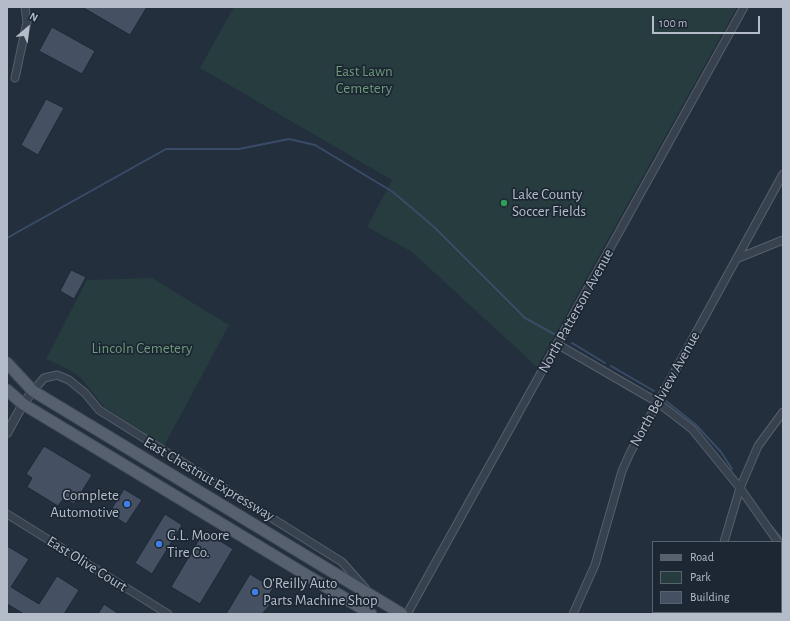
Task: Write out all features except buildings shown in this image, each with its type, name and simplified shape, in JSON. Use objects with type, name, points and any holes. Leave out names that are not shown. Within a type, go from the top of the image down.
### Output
[{"type":"main road","name":"East Chestnut Expressway","points":[[7,363],[34,390],[402,614]]},
{"type":"main road","name":"East Chestnut Expressway","points":[[7,390],[23,404],[371,614]]},
{"type":"street","points":[[15,78],[27,22],[25,7]]},
{"type":"street","name":"North Patterson Avenue","points":[[407,614],[744,7]]},
{"type":"street","name":"North Belview Avenue","points":[[573,614],[595,566],[622,471],[630,453],[783,174]]},
{"type":"street","points":[[736,259],[783,240]]},
{"type":"street","points":[[557,344],[657,402],[692,429],[740,488],[777,541]]},
{"type":"street","points":[[7,433],[23,404],[44,378],[57,375],[69,380],[84,393],[99,410],[342,562],[372,595]]},
{"type":"street","points":[[724,541],[740,488],[758,446],[783,412]]},
{"type":"street","name":"East Olive Court","points":[[7,514],[168,614]]},
{"type":"green space","name":"Lake County Soccer Fields","points":[[234,7],[737,7],[537,367],[412,252],[367,227],[392,180],[200,68]]},
{"type":"green space","name":"Lincoln Cemetery","points":[[152,278],[229,325],[164,446],[104,407],[81,378],[68,369],[46,359],[87,280]]},
{"type":"waterway","points":[[7,238],[166,149],[239,149],[289,139],[315,145],[393,192],[434,227],[525,318],[554,334]]},
{"type":"waterway","points":[[572,343],[605,363]]},
{"type":"waterway","points":[[611,366],[654,391]]},
{"type":"waterway","points":[[666,401],[696,425],[721,452],[732,469]]},
{"type":"waterway","points":[[771,526],[783,540]]},
{"type":"place","name":"Lake County Soccer Fields","points":[[504,203]]},
{"type":"place","name":"Complete Automotive","points":[[127,504]]},
{"type":"place","name":"G.L. Moore Tire Co.","points":[[159,544]]},
{"type":"place","name":"O'Reilly Auto Parts Machine Shop","points":[[255,592]]},
{"type":"park label","name":"East Lawn Cemetery","points":[[364,80]]}]
